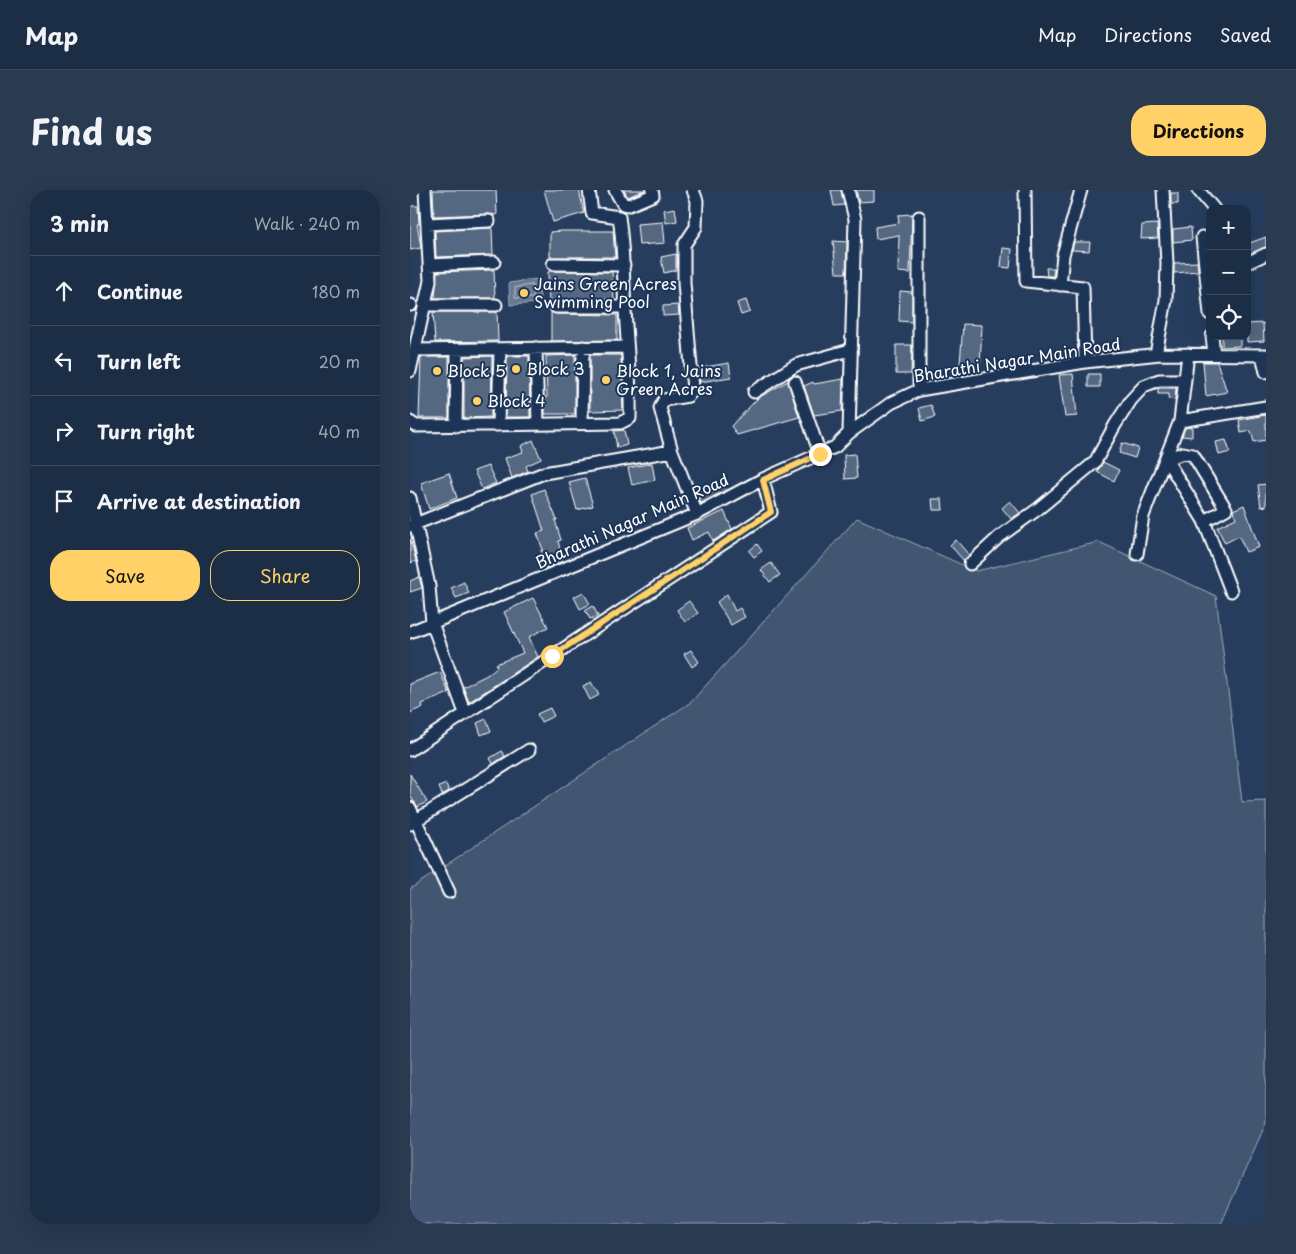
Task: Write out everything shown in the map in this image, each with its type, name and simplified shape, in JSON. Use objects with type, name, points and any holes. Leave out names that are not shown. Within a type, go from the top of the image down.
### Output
[{"type":"street","points":[[410,372],[430,282],[425,190]]},
{"type":"street","points":[[410,422],[416,426],[456,426],[620,423],[630,418],[631,392],[624,307],[624,245],[619,217],[592,212],[589,190]]},
{"type":"street","points":[[615,190],[623,204],[629,205],[652,192],[664,190]]},
{"type":"street","points":[[694,190],[697,201],[696,226],[684,245],[684,283],[693,390],[688,396],[664,400],[660,408],[672,451],[697,514]]},
{"type":"street","points":[[848,190],[855,219],[849,433]]},
{"type":"street","points":[[1025,190],[1026,282],[1083,287],[1085,362]]},
{"type":"street","points":[[1060,285],[1063,255],[1082,190]]},
{"type":"street","points":[[1156,354],[1166,300],[1167,263],[1163,190]]},
{"type":"street","points":[[1198,190],[1211,205]]},
{"type":"street","points":[[919,217],[919,390]]},
{"type":"street","points":[[427,224],[489,221]]},
{"type":"street","points":[[1202,237],[1208,295]]},
{"type":"street","points":[[1251,262],[1266,254]]},
{"type":"street","points":[[429,265],[494,262]]},
{"type":"street","points":[[553,264],[624,265]]},
{"type":"street","points":[[424,305],[496,304]]},
{"type":"street","points":[[556,306],[624,307]]},
{"type":"street","points":[[1212,340],[1214,354]]},
{"type":"street","points":[[415,350],[627,346]]},
{"type":"street","points":[[582,423],[583,347]]},
{"type":"street","points":[[536,348],[538,424]]},
{"type":"street","points":[[498,425],[500,349]]},
{"type":"street","points":[[456,426],[457,350]]},
{"type":"street","points":[[754,392],[796,365],[850,350]]},
{"type":"street","name":"Bharathi Nagar Main Road","points":[[410,632],[697,514],[835,446],[849,433],[891,403],[919,390],[1085,362],[1156,354],[1264,355]]},
{"type":"street","points":[[1138,554],[1143,516],[1180,421],[1188,354]]},
{"type":"street","points":[[1264,355],[1266,372]]},
{"type":"street","points":[[970,564],[999,537],[1038,509],[1095,462],[1131,400],[1144,386],[1159,380],[1185,380]]},
{"type":"street","points":[[795,382],[820,454]]},
{"type":"street","points":[[1180,421],[1266,407]]},
{"type":"street","points":[[414,524],[544,473],[672,451]]},
{"type":"street","points":[[1166,459],[1183,454],[1196,458],[1226,509],[1204,521]]},
{"type":"street","points":[[1166,459],[1204,521],[1231,591]]},
{"type":"street","points":[[410,750],[660,587],[771,512],[763,480]]},
{"type":"street","points":[[410,498],[414,524],[429,586],[432,623],[465,713]]},
{"type":"street","points":[[414,822],[529,750]]},
{"type":"street","points":[[410,808],[414,822],[449,892]]},
{"type":"shaded area","points":[[857,518],[976,571],[1099,542],[1216,596],[1242,802],[1266,801],[1266,1123],[1221,1224],[410,1224],[410,889],[691,702]]},
{"type":"water","name":"Jains Green Acres Swimming Pool","points":[[537,279],[541,303],[510,305],[509,283]]},
{"type":"building","points":[[433,190],[496,190],[497,215],[434,216]]},
{"type":"building","points":[[544,190],[579,190],[584,213],[553,222]]},
{"type":"building","points":[[624,190],[644,190],[628,197]]},
{"type":"building","points":[[831,190],[841,190],[844,205],[834,206]]},
{"type":"building","points":[[856,190],[874,190],[874,201],[859,202]]},
{"type":"building","points":[[1171,193],[1178,193],[1178,204],[1171,204]]},
{"type":"building","points":[[410,206],[418,206],[419,224],[417,224],[421,248],[410,250]]},
{"type":"building","points":[[675,208],[677,221],[666,223],[664,210]]},
{"type":"building","points":[[912,214],[910,273],[898,272],[899,235],[876,239],[875,227],[899,223],[898,215]]},
{"type":"building","points":[[663,222],[665,243],[639,245],[637,224]]},
{"type":"building","points":[[1157,224],[1158,238],[1141,239],[1142,225]]},
{"type":"building","points":[[1191,227],[1192,240],[1173,242],[1173,229]]},
{"type":"building","points":[[492,228],[493,255],[436,257],[435,231]]},
{"type":"building","points":[[613,231],[615,257],[550,257],[550,232]]},
{"type":"building","points":[[1266,237],[1266,247],[1251,253],[1251,243]]},
{"type":"building","points":[[833,241],[847,242],[846,273],[836,273]]},
{"type":"building","points":[[1074,242],[1090,242],[1089,251],[1072,250]]},
{"type":"building","points":[[1003,248],[1012,249],[1010,268],[1001,267]]},
{"type":"building","points":[[676,254],[676,270],[664,273],[661,257]]},
{"type":"building","points":[[1197,262],[1198,271],[1174,273],[1174,263]]},
{"type":"building","points":[[1046,268],[1054,268],[1053,276],[1047,276]]},
{"type":"building","points":[[494,270],[495,298],[435,298],[437,272]]},
{"type":"building","points":[[548,272],[612,272],[614,300],[556,300],[549,304]]},
{"type":"building","points":[[900,291],[912,292],[912,322],[899,321]]},
{"type":"building","points":[[746,300],[750,312],[741,315],[737,303]]},
{"type":"building","points":[[678,305],[679,315],[663,316],[663,306]]},
{"type":"building","points":[[433,312],[497,312],[498,341],[435,342]]},
{"type":"building","points":[[551,312],[556,314],[617,315],[617,340],[551,341]]},
{"type":"building","points":[[1263,323],[1264,341],[1247,342],[1247,340],[1251,340],[1251,324]]},
{"type":"building","points":[[963,324],[982,325],[980,366],[960,364]]},
{"type":"building","points":[[1222,340],[1240,340],[1240,346],[1222,347]]},
{"type":"building","points":[[896,345],[912,345],[911,374],[896,374]]},
{"type":"building","points":[[575,355],[575,414],[545,414],[545,397],[547,397],[546,356]]},
{"type":"building","name":"Block 1, Jains Green Acres","points":[[590,355],[621,355],[623,410],[590,411]]},
{"type":"building","name":"Block 4","points":[[492,356],[491,417],[464,418],[464,357]]},
{"type":"building","name":"Block 3","points":[[507,356],[529,356],[530,417],[506,417]]},
{"type":"building","name":"Block 5","points":[[421,357],[449,357],[449,418],[419,418]]},
{"type":"building","points":[[1203,362],[1217,362],[1227,392],[1206,396]]},
{"type":"building","points":[[729,363],[731,377],[700,382],[699,368]]},
{"type":"building","points":[[1073,374],[1077,416],[1065,417],[1059,375]]},
{"type":"building","points":[[1088,374],[1100,374],[1100,387],[1088,387]]},
{"type":"building","points":[[843,379],[842,411],[814,415],[804,386],[813,382],[814,384]]},
{"type":"building","points":[[788,381],[799,417],[737,435],[731,426],[758,398]]},
{"type":"building","points":[[1158,388],[1176,388],[1175,400],[1168,399],[1169,394],[1158,394]]},
{"type":"building","points":[[931,405],[935,417],[922,421],[919,408]]},
{"type":"building","points":[[1266,415],[1266,440],[1254,442],[1251,431],[1241,433],[1239,420]]},
{"type":"building","points":[[1192,427],[1192,437],[1182,436],[1185,428]]},
{"type":"building","points":[[624,430],[627,445],[617,448],[614,431]]},
{"type":"building","points":[[533,440],[541,459],[526,466],[528,471],[512,478],[505,458],[523,452],[521,446]]},
{"type":"building","points":[[1226,440],[1230,452],[1219,455],[1216,442]]},
{"type":"building","points":[[1122,443],[1138,448],[1135,458],[1119,453]]},
{"type":"building","points":[[855,454],[857,478],[845,479],[844,455]]},
{"type":"building","points":[[1103,462],[1119,470],[1114,481],[1097,472]]},
{"type":"building","points":[[652,463],[655,480],[632,485],[628,468]]},
{"type":"building","points":[[488,466],[496,483],[482,489],[474,471]]},
{"type":"building","points":[[449,473],[457,498],[429,509],[421,483]]},
{"type":"building","points":[[585,478],[593,506],[577,510],[569,482]]},
{"type":"building","points":[[721,480],[726,490],[701,503],[696,491]]},
{"type":"building","points":[[1266,484],[1266,506],[1261,507],[1258,485]]},
{"type":"building","points":[[544,489],[557,520],[555,520],[561,540],[558,541],[563,561],[545,568],[541,550],[543,550],[537,533],[544,531],[532,494]]},
{"type":"building","points":[[932,499],[942,499],[943,510],[933,510]]},
{"type":"building","points":[[1010,501],[1020,513],[1011,519],[1002,508]]},
{"type":"building","points":[[1244,505],[1259,547],[1246,552],[1239,536],[1225,543],[1217,527],[1236,518],[1233,510]]},
{"type":"building","points":[[724,511],[732,529],[713,541],[709,532],[692,540],[687,528]]},
{"type":"building","points":[[410,539],[416,561],[410,563]]},
{"type":"building","points":[[956,540],[969,555],[964,561],[950,545]]},
{"type":"building","points":[[757,544],[762,551],[754,557],[749,551]]},
{"type":"building","points":[[771,563],[780,575],[770,582],[761,570]]},
{"type":"building","points":[[419,577],[422,588],[410,592],[410,581]]},
{"type":"building","points":[[464,582],[469,593],[456,598],[451,588]]},
{"type":"building","points":[[583,592],[590,604],[580,609],[574,597]]},
{"type":"building","points":[[727,594],[735,611],[740,608],[745,617],[731,625],[717,602]]},
{"type":"building","points":[[533,598],[548,627],[529,637],[538,657],[469,702],[463,687],[487,675],[497,667],[496,664],[523,653],[504,612]]},
{"type":"building","points":[[689,601],[698,613],[685,622],[677,610]]},
{"type":"building","points":[[593,606],[598,616],[590,619],[585,610]]},
{"type":"building","points":[[691,650],[699,662],[692,667],[684,654]]},
{"type":"building","points":[[440,672],[449,693],[422,704],[423,707],[410,713],[410,684]]},
{"type":"building","points":[[591,682],[599,695],[590,700],[583,686]]},
{"type":"building","points":[[550,708],[554,716],[541,722],[537,714]]},
{"type":"building","points":[[486,719],[491,731],[481,735],[477,723]]},
{"type":"building","points":[[502,751],[505,756],[493,764],[490,758]]},
{"type":"building","points":[[410,774],[427,802],[418,807],[410,796]]},
{"type":"building","points":[[446,784],[449,791],[442,795],[439,787]]},
{"type":"place","name":"Jains Green Acres Swimming Pool","points":[[524,293]]},
{"type":"place","name":"Block 3","points":[[516,369]]},
{"type":"place","name":"Block 5","points":[[437,371]]},
{"type":"place","name":"Block 1, Jains Green Acres","points":[[606,380]]},
{"type":"place","name":"Block 4","points":[[477,401]]},
{"type":"route","points":[[552,656],[660,587],[771,512],[763,480],[820,454]]}]
